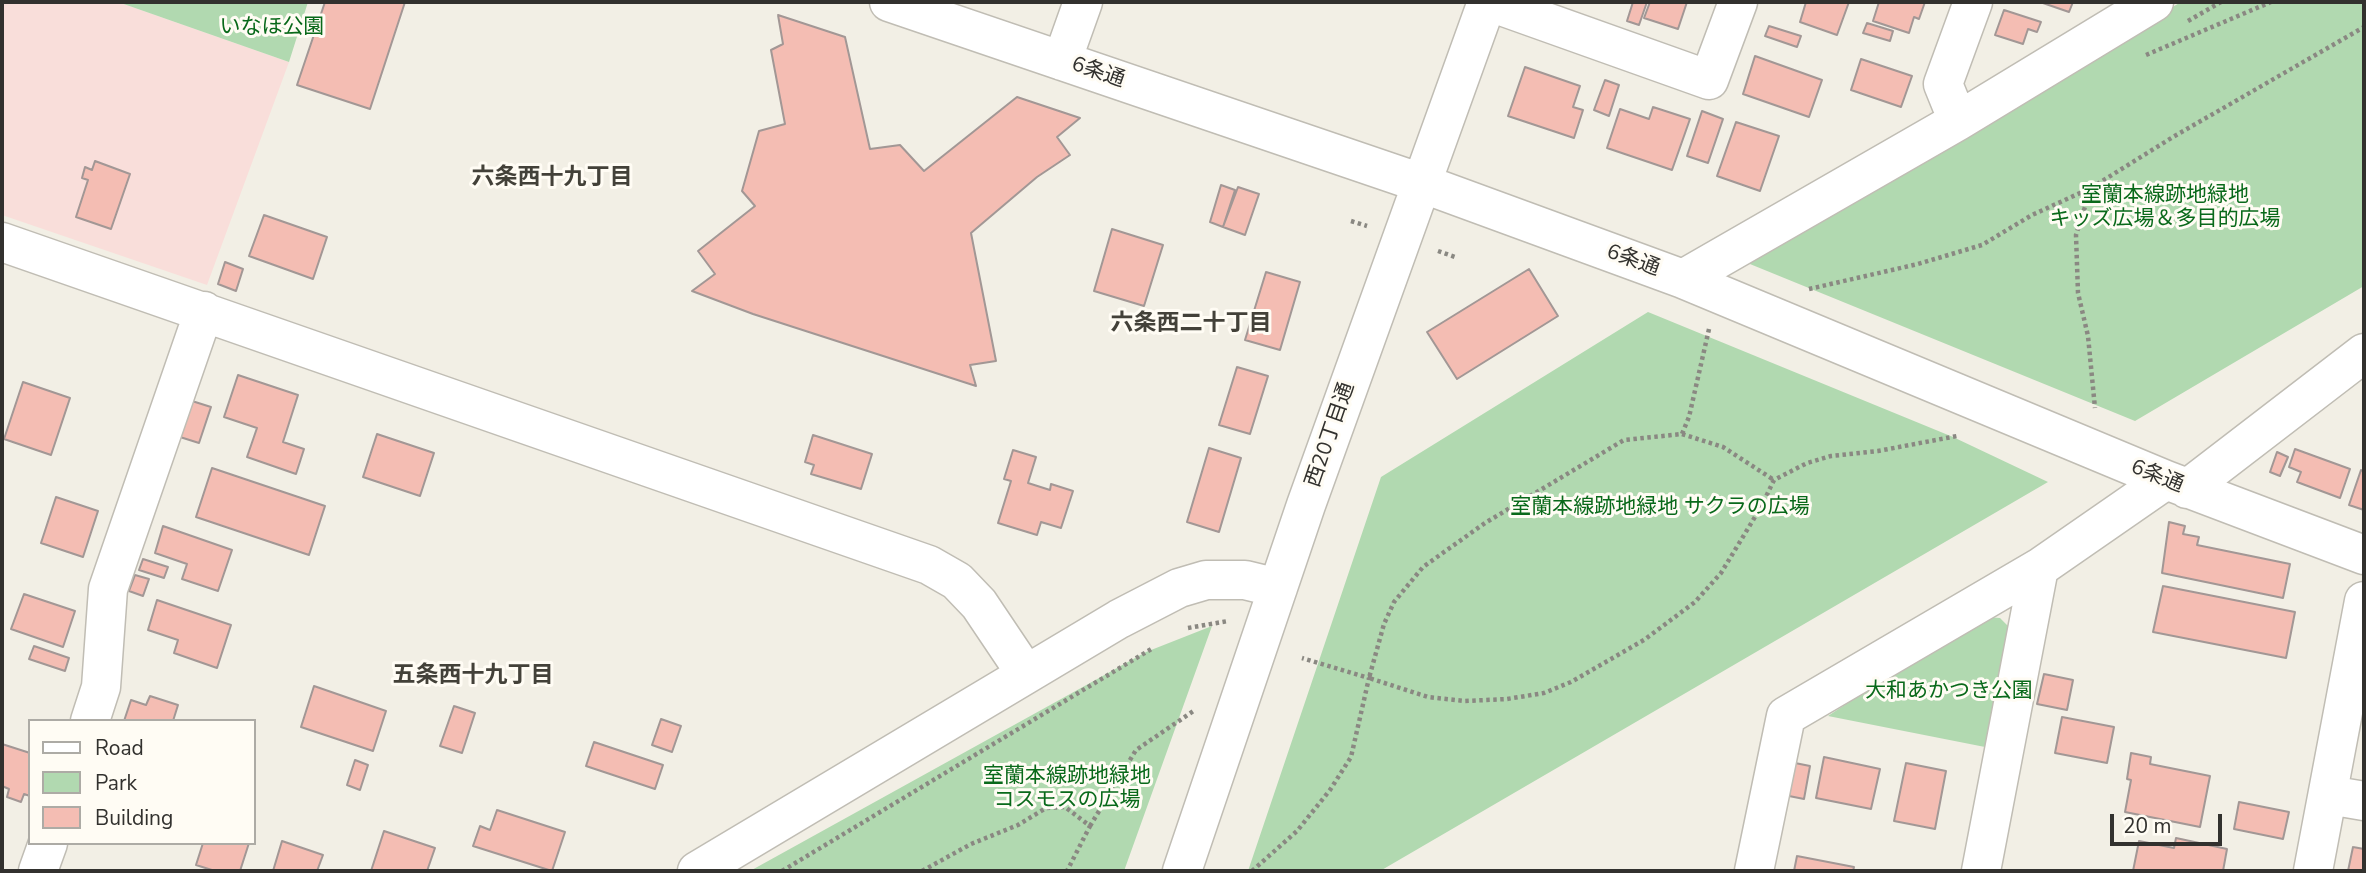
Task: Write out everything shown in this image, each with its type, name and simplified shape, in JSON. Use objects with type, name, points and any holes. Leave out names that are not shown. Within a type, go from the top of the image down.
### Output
[{"type":"street","name":"6条通","points":[[889,2],[1421,183],[1682,279],[2176,484],[2364,555]]},
{"type":"street","points":[[1062,61],[1083,2]]},
{"type":"street","points":[[1489,2],[1709,80],[1738,2]]},
{"type":"street","name":"西20丁目通","points":[[1182,871],[1278,588],[1421,183],[1489,2]]},
{"type":"street","points":[[1958,121],[1943,84],[1972,2]]},
{"type":"street","points":[[1682,279],[1958,121],[2154,2]]},
{"type":"street","points":[[2,242],[929,565],[957,581],[979,604],[1026,674]]},
{"type":"street","points":[[91,719],[101,687],[108,589],[204,311]]},
{"type":"street","points":[[1754,871],[1786,716],[2039,568],[2176,484],[2364,354]]},
{"type":"street","points":[[1981,871],[2039,568]]},
{"type":"street","points":[[697,871],[1119,619],[1180,588],[1206,580],[1245,580],[1278,588]]},
{"type":"street","points":[[2313,871],[2346,798],[2364,601]]},
{"type":"street","points":[[38,871],[47,845]]},
{"type":"path","points":[[2135,60],[2271,2]]},
{"type":"path","points":[[1802,290],[1918,264],[1982,246],[2032,215],[2091,188],[2173,137],[2364,27]]},
{"type":"path","points":[[2091,188],[2076,235],[2078,293],[2088,336],[2096,411]]},
{"type":"path","points":[[1682,434],[1689,416],[1710,325]]},
{"type":"path","points":[[1252,871],[1297,831],[1330,790],[1350,757],[1384,624],[1394,602],[1409,582],[1432,561],[1485,523],[1624,440],[1682,434],[1723,447],[1774,480]]},
{"type":"path","points":[[1302,659],[1428,697],[1465,701],[1507,699],[1544,693],[1571,682],[1644,640],[1695,602],[1728,562],[1774,480],[1807,463],[1831,456],[1878,452],[1960,434]]},
{"type":"path","points":[[1185,629],[1231,621]]},
{"type":"path","points":[[782,871],[1161,643]]},
{"type":"path","points":[[1068,871],[1090,826],[1136,750],[1199,707]]},
{"type":"path","points":[[922,871],[971,844],[1018,825],[1046,808],[1065,807],[1090,826]]},
{"type":"shaded area","points":[[2,2],[118,2],[289,62],[207,285],[2,215]]},
{"type":"green space","name":"いなほ公園","points":[[118,2],[308,2],[289,62]]},
{"type":"green space","name":"室蘭本線跡地緑地 キッズ広場＆多目的広場","points":[[2181,2],[2364,2],[2364,286],[2135,421],[1745,262]]},
{"type":"green space","name":"室蘭本線跡地緑地 サクラの広場","points":[[1648,312],[1953,437],[2048,482],[1380,871],[1248,871],[1381,477]]},
{"type":"green space","name":"大和あかつき公園","points":[[1987,617],[2000,618],[2010,628],[1985,747],[1828,716],[1971,621]]},
{"type":"green space","name":"室蘭本線跡地緑地 コスモスの広場","points":[[1212,626],[1124,871],[750,871],[1146,652]]},
{"type":"building","points":[[325,2],[405,2],[370,109],[297,85]]},
{"type":"building","points":[[1633,2],[1647,2],[1639,25],[1627,21]]},
{"type":"building","points":[[1650,2],[1687,2],[1678,29],[1644,18]]},
{"type":"building","points":[[1806,2],[1849,2],[1837,35],[1800,22]]},
{"type":"building","points":[[1879,2],[1925,2],[1919,19],[1914,17],[1909,33],[1873,21]]},
{"type":"building","points":[[2040,2],[2073,2],[2069,12]]},
{"type":"building","points":[[2004,10],[2041,22],[2037,32],[2028,29],[2023,44],[1995,35]]},
{"type":"building","points":[[778,15],[845,37],[870,149],[900,145],[924,171],[1017,97],[1080,118],[1057,137],[1070,155],[1037,177],[971,233],[996,361],[970,365],[976,386],[753,314],[692,291],[715,274],[698,251],[755,206],[742,191],[759,131],[785,124],[771,50],[783,44]]},
{"type":"building","points":[[1867,23],[1893,31],[1890,41],[1863,33]]},
{"type":"building","points":[[1769,26],[1801,36],[1797,47],[1765,36]]},
{"type":"building","points":[[1755,56],[1822,80],[1809,117],[1743,94]]},
{"type":"building","points":[[1861,59],[1912,76],[1901,107],[1851,90]]},
{"type":"building","points":[[1525,67],[1580,86],[1573,107],[1583,110],[1574,138],[1508,116]]},
{"type":"building","points":[[1605,80],[1619,85],[1609,116],[1594,110]]},
{"type":"building","points":[[1653,107],[1690,119],[1672,170],[1607,148],[1620,109],[1649,119]]},
{"type":"building","points":[[1702,111],[1723,119],[1708,163],[1687,156]]},
{"type":"building","points":[[1736,122],[1779,136],[1760,191],[1717,176]]},
{"type":"building","points":[[95,161],[130,174],[111,229],[76,217],[88,180],[82,178],[85,167],[92,170]]},
{"type":"building","points":[[1221,185],[1235,190],[1223,227],[1210,222]]},
{"type":"building","points":[[1238,187],[1259,194],[1245,235],[1223,227]]},
{"type":"building","points":[[264,215],[327,237],[313,279],[249,256]]},
{"type":"building","points":[[1112,229],[1163,245],[1144,306],[1094,291]]},
{"type":"building","points":[[225,262],[243,269],[236,291],[218,284]]},
{"type":"building","points":[[1529,269],[1558,316],[1457,379],[1427,332]]},
{"type":"building","points":[[1266,272],[1300,282],[1280,350],[1245,340]]},
{"type":"building","points":[[1237,367],[1268,376],[1250,434],[1219,425]]},
{"type":"building","points":[[238,375],[298,395],[283,442],[304,449],[296,474],[247,457],[257,428],[224,417]]},
{"type":"building","points":[[23,382],[70,398],[51,455],[4,439]]},
{"type":"building","points":[[192,401],[211,407],[199,443],[180,437]]},
{"type":"building","points":[[377,434],[434,453],[420,496],[363,477]]},
{"type":"building","points":[[813,435],[872,454],[861,489],[811,474],[814,465],[805,462]]},
{"type":"building","points":[[1209,448],[1241,458],[1219,532],[1187,522]]},
{"type":"building","points":[[2295,449],[2350,469],[2340,498],[2297,482],[2301,472],[2289,467]]},
{"type":"building","points":[[1013,450],[1036,457],[1028,483],[1050,490],[1051,484],[1073,491],[1061,528],[1041,522],[1037,535],[998,523],[1011,481],[1004,479]]},
{"type":"building","points":[[2277,452],[2288,457],[2280,476],[2270,472]]},
{"type":"building","points":[[212,468],[325,506],[309,555],[196,517]]},
{"type":"building","points":[[2361,470],[2364,472],[2364,510],[2349,505]]},
{"type":"building","points":[[56,497],[98,511],[83,557],[41,543]]},
{"type":"building","points":[[2169,522],[2185,526],[2183,534],[2199,537],[2197,545],[2290,564],[2283,598],[2162,573]]},
{"type":"building","points":[[163,526],[232,550],[218,591],[182,579],[187,564],[155,553]]},
{"type":"building","points":[[143,559],[168,567],[164,578],[139,570]]},
{"type":"building","points":[[135,575],[149,579],[143,596],[129,591]]},
{"type":"building","points":[[2163,586],[2295,612],[2286,658],[2153,632]]},
{"type":"building","points":[[24,594],[75,611],[63,647],[11,629]]},
{"type":"building","points":[[157,600],[231,625],[217,668],[174,653],[178,640],[148,630]]},
{"type":"building","points":[[34,646],[69,658],[65,671],[29,659]]},
{"type":"building","points":[[2044,674],[2073,680],[2067,710],[2037,704]]},
{"type":"building","points":[[314,686],[386,711],[373,751],[301,727]]},
{"type":"building","points":[[150,696],[178,705],[174,719],[125,719],[131,700],[146,705]]},
{"type":"building","points":[[454,706],[475,713],[462,753],[440,746]]},
{"type":"building","points":[[2062,717],[2114,727],[2107,763],[2055,753]]},
{"type":"building","points":[[661,719],[681,726],[672,752],[652,745]]},
{"type":"building","points":[[594,742],[663,765],[655,789],[586,766]]},
{"type":"building","points":[[2,744],[28,752],[28,795],[24,794],[21,802],[7,797],[9,789],[2,786]]},
{"type":"building","points":[[2131,753],[2151,757],[2150,764],[2210,776],[2200,827],[2125,812],[2131,780],[2127,779]]},
{"type":"building","points":[[1824,757],[1880,769],[1871,809],[1816,798]]},
{"type":"building","points":[[355,760],[368,765],[360,790],[347,785]]},
{"type":"building","points":[[1795,763],[1810,766],[1804,799],[1789,796]]},
{"type":"building","points":[[1906,763],[1946,771],[1935,829],[1894,821]]},
{"type":"building","points":[[2239,802],[2289,812],[2283,839],[2234,829]]},
{"type":"building","points":[[497,810],[565,832],[552,871],[473,846],[480,826],[490,830]]},
{"type":"building","points":[[384,831],[435,848],[427,871],[371,871]]},
{"type":"building","points":[[2176,838],[2227,849],[2223,871],[2133,871],[2139,841],[2174,848]]},
{"type":"building","points":[[282,841],[323,855],[317,871],[273,871]]},
{"type":"building","points":[[202,845],[248,845],[240,871],[215,871],[196,865]]},
{"type":"building","points":[[2353,847],[2364,849],[2363,871],[2348,871]]},
{"type":"building","points":[[1797,856],[1854,867],[1853,871],[1794,871]]},
{"type":"district","name":"六条西十九丁目","points":[[552,178]]},
{"type":"district","name":"六条西二十丁目","points":[[1191,324]]},
{"type":"district","name":"五条西十九丁目","points":[[473,676]]}]
